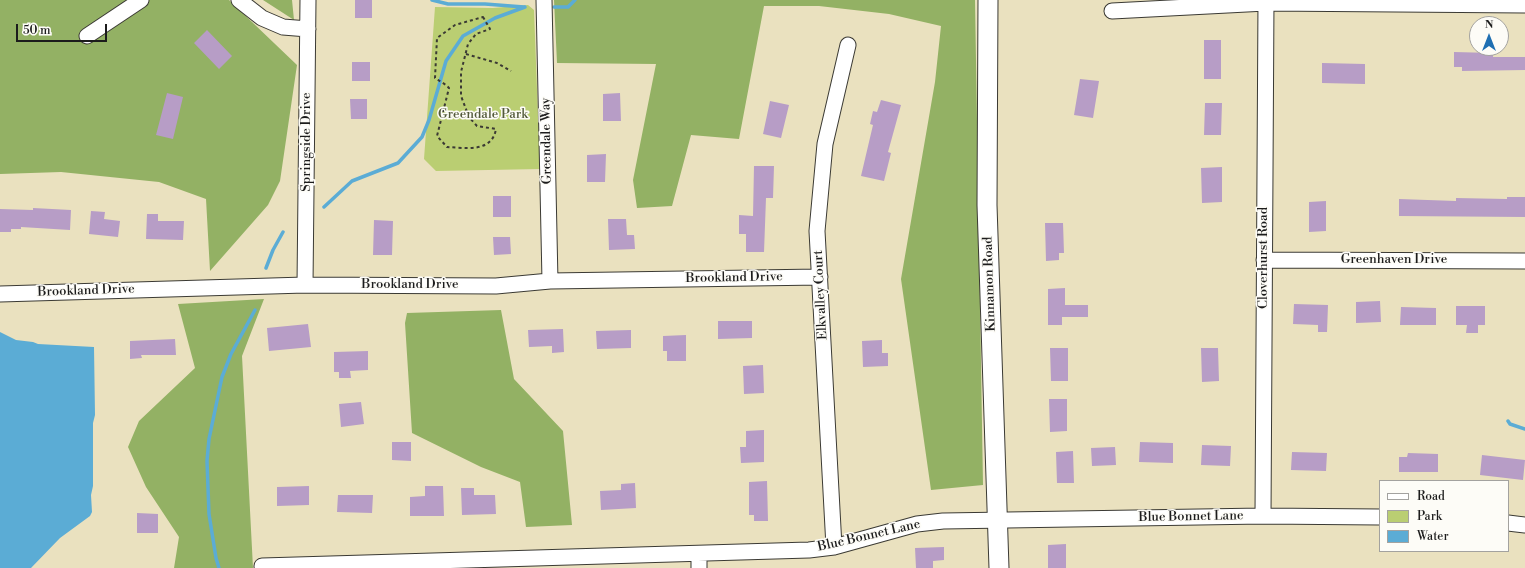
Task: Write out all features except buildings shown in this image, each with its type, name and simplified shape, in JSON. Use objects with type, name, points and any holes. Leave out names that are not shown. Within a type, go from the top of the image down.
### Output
[{"type":"main road","name":"Kinnamon Road","points":[[988,0],[987,205],[999,568]]},
{"type":"street","points":[[88,36],[141,0]]},
{"type":"street","points":[[239,0],[262,18],[283,27],[308,29]]},
{"type":"street","name":"Springside Drive","points":[[306,285],[308,0]]},
{"type":"street","name":"Greendale Way","points":[[544,0],[550,281]]},
{"type":"street","points":[[1112,11],[1266,2],[1525,5]]},
{"type":"street","name":"Cloverhurst Road","points":[[1263,516],[1266,2]]},
{"type":"street","name":"Elkvalley Court","points":[[834,547],[817,231],[824,144],[848,45]]},
{"type":"street","name":"Greenhaven Drive","points":[[1264,260],[1525,261]]},
{"type":"street","name":"Brookland Drive","points":[[0,294],[306,285],[496,286],[550,281],[820,277]]},
{"type":"street","name":"Blue Bonnet Lane","points":[[262,566],[699,561],[834,547],[917,524],[942,521],[1263,516],[1379,517]]},
{"type":"street","points":[[1509,523],[1525,525]]},
{"type":"path","points":[[483,16],[490,29],[476,34],[468,44],[466,54],[461,72],[461,96],[469,117],[477,126],[496,129],[494,138],[489,144],[471,148],[446,147],[437,136],[449,88],[435,78],[437,38],[455,25],[483,16]]},
{"type":"path","points":[[466,54],[497,63],[511,71]]},
{"type":"green space","points":[[0,0],[229,0],[297,65],[280,181],[268,205],[210,271],[206,199],[159,182],[61,172],[0,174]]},
{"type":"green space","points":[[263,0],[292,0],[294,20]]},
{"type":"green space","points":[[554,0],[975,0],[983,485],[931,490],[901,279],[935,82],[941,26],[889,14],[819,6],[764,6],[739,139],[691,135],[672,206],[637,208],[633,180],[656,64],[557,63]]},
{"type":"green space","name":"Greendale Park","points":[[528,5],[534,10],[540,169],[436,171],[424,159],[435,7],[493,8]]},
{"type":"green space","points":[[264,299],[242,356],[253,568],[174,568],[179,537],[146,487],[128,447],[139,421],[195,368],[178,304]]},
{"type":"green space","points":[[501,310],[514,379],[563,431],[572,525],[526,527],[520,482],[481,467],[412,433],[405,323],[407,313]]},
{"type":"water","points":[[0,332],[16,340],[38,344],[94,347],[95,415],[93,423],[92,512],[90,516],[60,538],[31,568],[0,568]]},
{"type":"waterway","points":[[432,0],[448,4],[485,4],[524,7]]},
{"type":"waterway","points":[[554,7],[568,7],[575,0]]},
{"type":"waterway","points":[[324,207],[352,181],[398,163],[422,137],[429,120],[446,61],[463,36],[495,18],[525,7]]},
{"type":"waterway","points":[[266,268],[273,250],[283,232]]},
{"type":"waterway","points":[[219,568],[209,514],[207,461],[209,439],[222,377],[231,354],[255,310]]},
{"type":"waterway","points":[[1508,421],[1510,424],[1525,429]]}]
